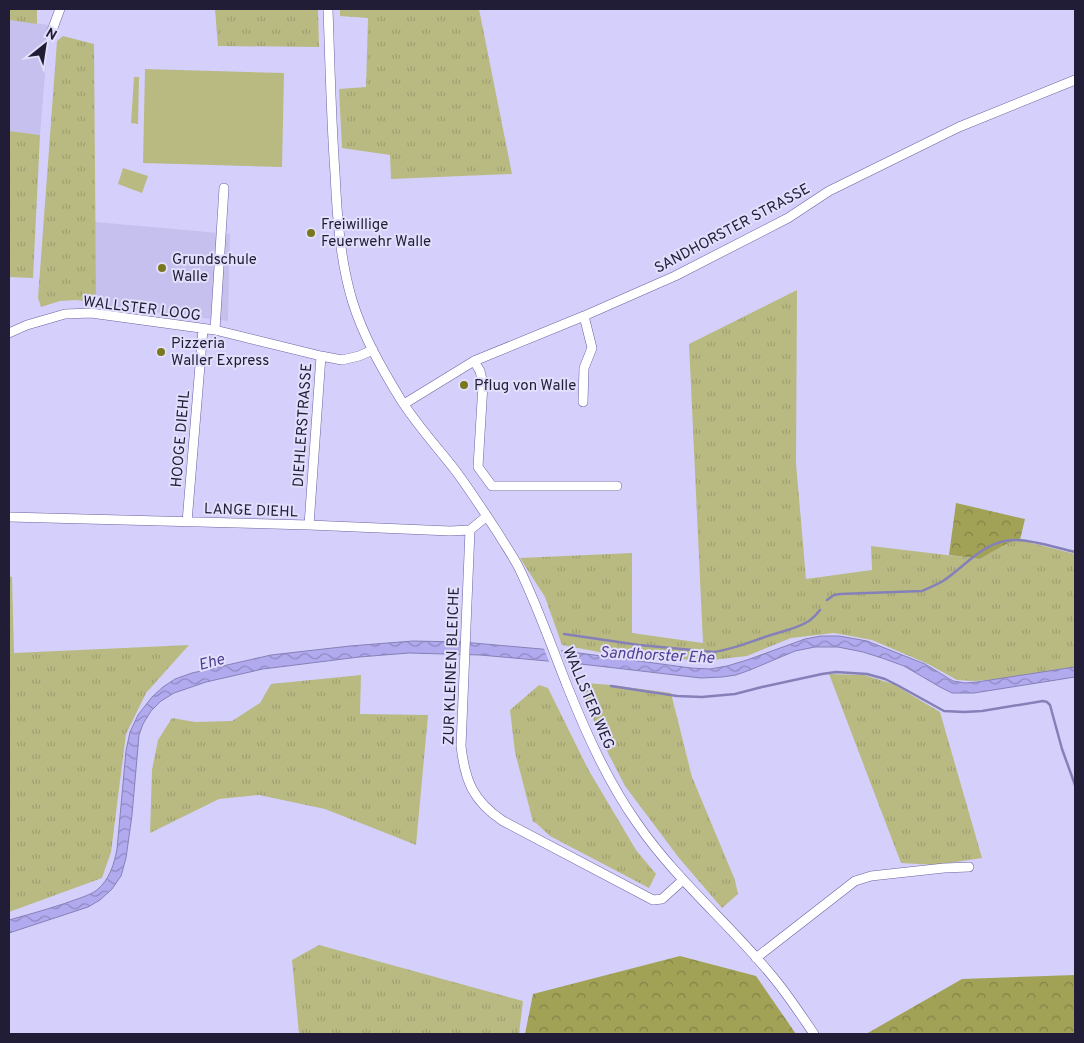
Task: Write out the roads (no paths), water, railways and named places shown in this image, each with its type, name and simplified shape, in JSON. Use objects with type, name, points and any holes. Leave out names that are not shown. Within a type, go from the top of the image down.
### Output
[{"type":"street","points":[[50,36],[60,9]]},
{"type":"street","name":"WALLSTER WEG","points":[[328,9],[333,156],[337,208],[346,277],[363,329],[404,404],[419,426],[457,473],[487,516],[517,565],[534,600],[591,741],[613,785],[656,849],[786,993],[814,1034]]},
{"type":"street","name":"SANDHORSTER STRASSE","points":[[404,404],[474,361],[675,276],[788,218],[829,191],[959,127],[1075,80]]},
{"type":"street","name":"WALLSTER LOOG","points":[[215,330],[224,188]]},
{"type":"street","name":"WALLSTER LOOG","points":[[9,333],[27,325],[65,314],[91,313],[215,330],[342,360],[373,350]]},
{"type":"street","points":[[583,402],[584,368],[592,348],[584,316]]},
{"type":"street","name":"HOOGE DIEHL","points":[[187,522],[203,329]]},
{"type":"street","name":"DIEHLERSTRASSE","points":[[309,525],[321,356]]},
{"type":"street","points":[[474,361],[480,371],[483,384],[478,467],[492,486],[617,486]]},
{"type":"street","points":[[470,530],[487,516]]},
{"type":"street","name":"LANGE DIEHL","points":[[9,517],[309,525],[450,531],[470,530]]},
{"type":"street","name":"ZUR KLEINEN BLEICHE","points":[[470,530],[461,746],[463,764],[472,790],[478,800],[491,813],[503,821],[653,900],[662,899],[683,880]]},
{"type":"street","points":[[756,958],[855,881],[871,876],[969,867]]},
{"type":"water","points":[[821,636],[839,636],[867,641],[925,664],[953,681],[965,683],[1075,667],[1075,677],[974,693],[952,693],[904,666],[882,658],[838,647],[815,647],[795,651],[736,675],[722,677],[701,678],[581,664],[480,655],[409,653],[263,669],[206,682],[174,693],[161,701],[151,711],[143,724],[139,735],[126,858],[121,876],[112,889],[100,900],[88,907],[9,933],[9,920],[85,896],[97,890],[105,881],[113,866],[117,849],[126,751],[130,732],[138,715],[152,697],[175,679],[192,673],[271,655],[413,641],[462,642],[564,651],[710,669],[727,666],[805,639]]},
{"type":"waterway","points":[[827,600],[834,595],[840,594],[922,591],[943,581],[985,549],[1004,541],[1030,541],[1075,552]]},
{"type":"waterway","name":"Sandhorster Ehe","points":[[564,634],[639,645],[714,652],[736,647],[796,627],[809,621],[820,610]]},
{"type":"waterway","points":[[611,686],[677,696],[702,697],[735,694],[836,672],[867,674],[885,679],[944,711],[982,711],[1043,701],[1050,705],[1062,749],[1075,785]]},
{"type":"place","name":"Freiwillige Feuerwehr Walle","points":[[311,233]]},
{"type":"place","name":"Grundschule Walle","points":[[162,268]]},
{"type":"place","name":"Pizzeria Waller Express","points":[[161,352]]},
{"type":"place","name":"Pflug von Walle","points":[[464,385]]},
{"type":"water label","name":"Ehe","points":[[211,661]]}]
